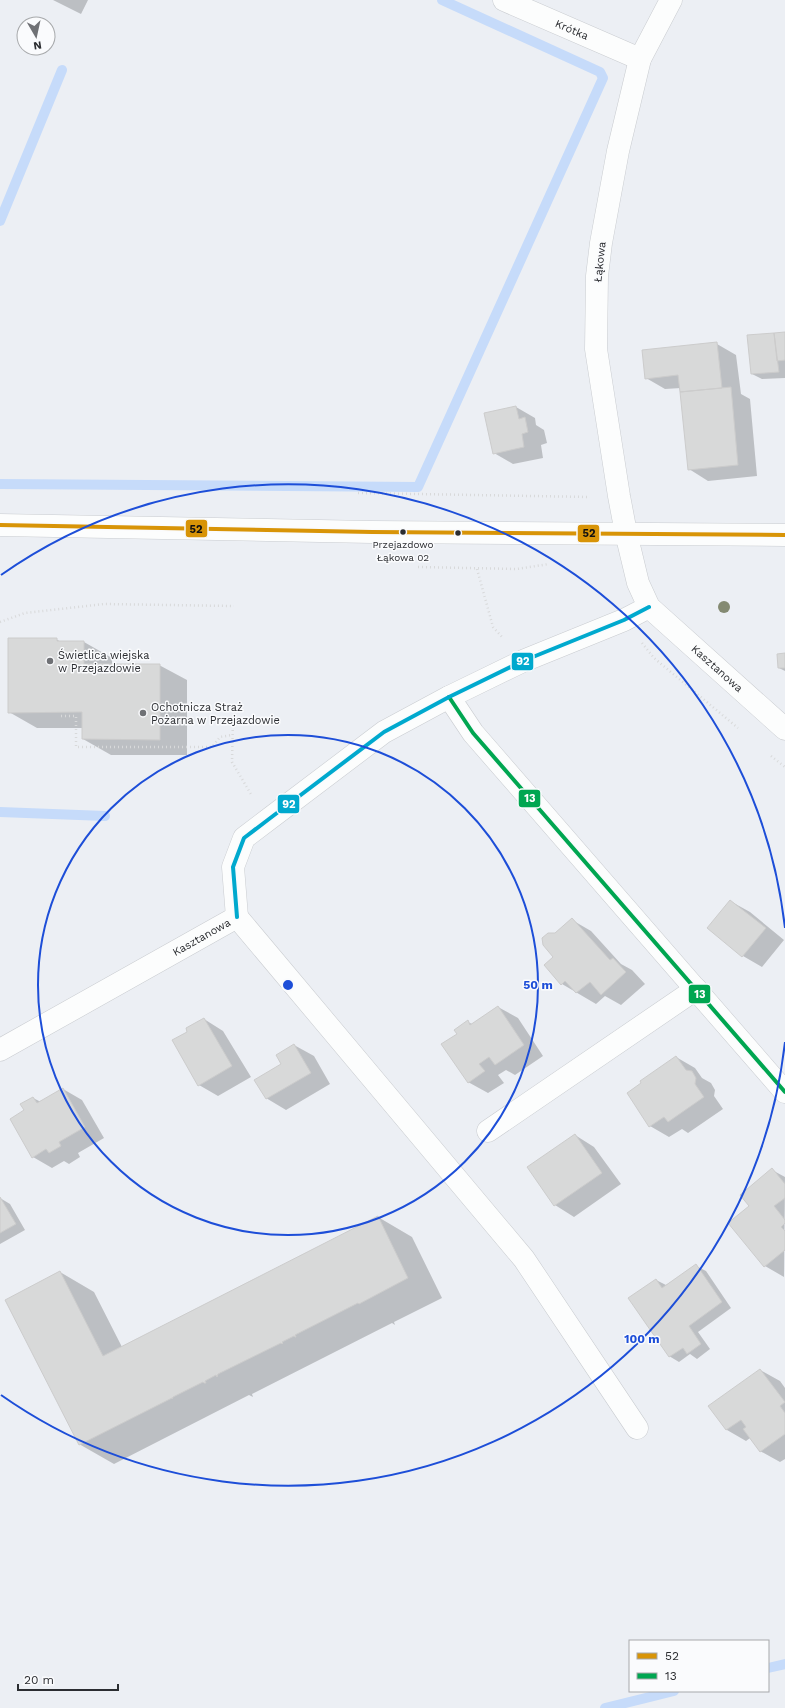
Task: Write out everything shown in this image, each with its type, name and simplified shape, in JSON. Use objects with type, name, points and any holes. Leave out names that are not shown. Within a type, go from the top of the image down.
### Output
[{"type":"street","name":"Krótka","points":[[504,0],[640,59]]},
{"type":"street","name":"Łąkowa","points":[[626,533],[596,349],[597,276],[601,243],[618,151],[640,59],[671,0]]},
{"type":"street","points":[[0,525],[372,532],[785,535]]},
{"type":"street","name":"Kasztanowa","points":[[626,533],[638,583],[649,607],[785,729]]},
{"type":"street","name":"Kasztanowa","points":[[0,1050],[237,917],[233,866],[244,838],[384,732],[448,697],[523,661],[624,620],[649,607]]},
{"type":"street","points":[[448,697],[473,733],[785,1092]]},
{"type":"street","points":[[237,917],[524,1260],[637,1428]]},
{"type":"street","points":[[488,1131],[696,989]]},
{"type":"path","points":[[358,494],[579,498]]},
{"type":"path","points":[[418,567],[517,569],[554,563]]},
{"type":"path","points":[[477,569],[493,627],[523,661]]},
{"type":"path","points":[[0,622],[24,613],[104,604],[234,606]]},
{"type":"path","points":[[61,716],[76,716],[76,747],[212,747],[220,737],[232,735]]},
{"type":"path","points":[[233,718],[232,762],[254,799]]},
{"type":"building","points":[[785,332],[785,360],[777,361],[774,333]]},
{"type":"building","points":[[774,333],[779,372],[751,374],[747,335]]},
{"type":"building","points":[[717,342],[722,388],[680,392],[678,375],[645,379],[642,350]]},
{"type":"building","points":[[731,387],[738,465],[688,470],[680,392]]},
{"type":"building","points":[[516,406],[519,419],[525,417],[528,432],[522,434],[524,447],[493,454],[484,413]]},
{"type":"building","points":[[8,638],[57,638],[57,641],[84,641],[84,664],[160,664],[160,740],[82,739],[82,712],[8,713]]},
{"type":"building","points":[[785,653],[785,668],[778,668],[777,654]]},
{"type":"building","points":[[730,900],[766,928],[742,957],[707,928]]},
{"type":"building","points":[[572,918],[610,960],[613,958],[626,972],[601,995],[590,982],[576,993],[565,981],[561,985],[544,965],[553,957],[543,945],[542,938],[548,933],[555,933]]},
{"type":"building","points":[[498,1006],[524,1045],[495,1065],[489,1057],[479,1064],[485,1071],[468,1083],[441,1044],[457,1034],[454,1030],[468,1020],[470,1025]]},
{"type":"building","points":[[204,1018],[232,1066],[198,1086],[172,1040],[187,1032],[186,1028]]},
{"type":"building","points":[[294,1044],[311,1073],[266,1099],[254,1080],[281,1064],[276,1055]]},
{"type":"building","points":[[676,1056],[686,1070],[692,1071],[696,1078],[695,1084],[704,1097],[668,1122],[664,1117],[649,1127],[627,1093],[641,1083],[640,1081]]},
{"type":"building","points":[[63,1088],[85,1127],[59,1142],[61,1146],[49,1153],[46,1149],[32,1158],[10,1119],[24,1110],[20,1104],[33,1097],[37,1103]]},
{"type":"building","points":[[575,1134],[602,1173],[554,1206],[527,1167]]},
{"type":"building","points":[[772,1168],[785,1184],[785,1198],[774,1206],[785,1220],[785,1223],[781,1227],[785,1231],[785,1250],[764,1267],[728,1223],[749,1206],[740,1195]]},
{"type":"building","points":[[0,1197],[16,1224],[0,1233]]},
{"type":"building","points":[[378,1216],[408,1278],[295,1335],[296,1337],[294,1336],[282,1342],[282,1344],[281,1343],[218,1374],[217,1377],[216,1375],[205,1381],[206,1383],[203,1382],[79,1445],[5,1300],[60,1271],[103,1356]]},
{"type":"building","points":[[696,1264],[722,1302],[689,1326],[701,1344],[687,1354],[683,1348],[669,1357],[628,1298],[656,1279],[662,1288]]},
{"type":"building","points":[[760,1369],[785,1402],[780,1406],[785,1413],[785,1434],[760,1452],[743,1429],[746,1427],[741,1420],[726,1430],[708,1406]]},
{"type":"waterway","points":[[0,484],[418,487],[603,78],[600,72],[442,0]]},
{"type":"waterway","points":[[0,221],[62,70]]},
{"type":"waterway","points":[[0,812],[105,816]]},
{"type":"waterway","points":[[769,1668],[785,1664]]},
{"type":"waterway","points":[[605,1708],[670,1692]]},
{"type":"transit line","name":"52","points":[[0,525],[372,532],[785,535]]},
{"type":"transit line","name":"92","points":[[237,917],[233,867],[244,838],[384,732],[449,697],[523,661],[624,620],[649,607]]},
{"type":"transit line","name":"13","points":[[449,697],[473,733],[785,1092]]},
{"type":"place","name":"Przejazdowo Łąkowa 02","points":[[403,532]]},
{"type":"place","name":"Świetlica wiejska w Przejazdowie","points":[[50,661]]},
{"type":"place","name":"Ochotnicza Straż Pożarna w Przejazdowie","points":[[143,713]]}]
